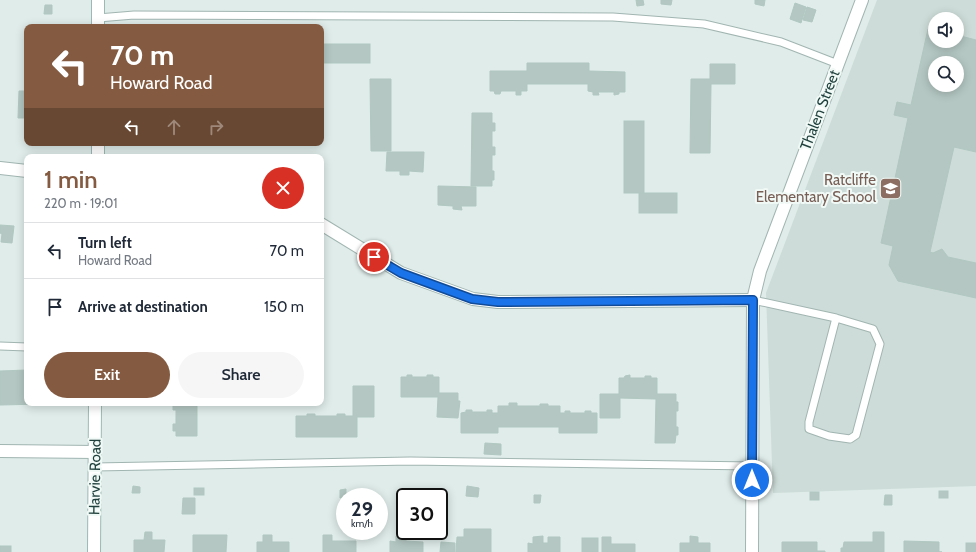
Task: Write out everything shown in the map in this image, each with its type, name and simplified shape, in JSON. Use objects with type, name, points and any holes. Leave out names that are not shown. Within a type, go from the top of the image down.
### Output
[{"type":"street","points":[[98,0],[98,22]]},
{"type":"street","name":"Thalen Street","points":[[752,552],[753,300],[760,271],[862,0]]},
{"type":"street","points":[[0,168],[24,171]]},
{"type":"street","points":[[324,226],[401,273],[472,299],[498,302],[753,300]]},
{"type":"street","name":"Harvie Road","points":[[94,552],[95,406]]},
{"type":"street","points":[[0,451],[95,452]]},
{"type":"lane","points":[[98,22],[134,15],[613,17],[704,24],[781,42],[838,64]]},
{"type":"lane","points":[[753,300],[791,310],[836,318],[874,329],[880,344],[856,435],[850,439],[829,436],[809,429],[809,422],[836,318]]},
{"type":"lane","points":[[0,346],[24,347]]},
{"type":"lane","points":[[95,467],[410,461],[752,466]]},
{"type":"shaded area","name":"Ratcliffe Elementary School","points":[[877,0],[976,0],[976,486],[773,493],[766,293]]},
{"type":"building","points":[[636,0],[643,0],[644,5],[637,6]]},
{"type":"building","points":[[661,0],[672,0],[671,5],[661,4]]},
{"type":"building","points":[[755,0],[765,0],[764,6],[755,4]]},
{"type":"building","points":[[795,3],[806,7],[801,23],[790,19]]},
{"type":"building","points":[[45,5],[52,5],[52,14],[44,14]]},
{"type":"building","points":[[807,7],[816,10],[812,22],[803,20]]},
{"type":"building","points":[[928,29],[928,48],[964,48],[964,37],[976,40],[976,152],[954,147],[930,252],[933,253],[942,249],[948,257],[976,263],[976,298],[898,281],[889,265],[893,246],[881,243],[908,118],[894,115],[897,102],[911,105]]},
{"type":"building","points":[[324,44],[370,44],[370,63],[324,63]]},
{"type":"building","points":[[527,63],[589,63],[589,71],[625,72],[625,92],[619,92],[619,94],[614,95],[614,92],[598,92],[599,95],[593,95],[593,92],[588,91],[588,84],[527,84],[527,91],[521,91],[521,95],[516,95],[516,91],[501,91],[500,94],[495,94],[494,91],[490,91],[490,71],[527,71]]},
{"type":"building","points":[[710,64],[735,64],[735,84],[711,84],[710,153],[690,153],[691,79],[710,79]]},
{"type":"building","points":[[370,79],[391,79],[391,151],[371,151]]},
{"type":"building","points":[[19,91],[24,91],[24,118],[18,118]]},
{"type":"building","points":[[472,113],[492,113],[492,123],[495,123],[495,131],[492,131],[492,147],[495,147],[495,155],[492,155],[492,171],[494,171],[494,180],[492,180],[492,186],[471,186]]},
{"type":"building","points":[[624,121],[644,121],[644,193],[624,193]]},
{"type":"building","points":[[387,152],[424,152],[423,172],[409,171],[409,175],[400,175],[400,171],[386,171]]},
{"type":"building","points":[[438,186],[476,187],[476,206],[461,206],[462,210],[453,209],[453,206],[438,205]]},
{"type":"building","points":[[639,193],[677,193],[677,213],[639,213]]},
{"type":"building","points":[[0,225],[14,226],[12,243],[1,242],[2,234],[0,233]]},
{"type":"building","points":[[24,370],[24,404],[0,405],[0,371]]},
{"type":"building","points":[[407,375],[412,375],[412,377],[427,377],[427,375],[433,375],[433,377],[439,377],[439,393],[458,393],[458,401],[460,401],[458,418],[437,417],[438,397],[401,397],[401,377],[407,377]]},
{"type":"building","points":[[630,375],[630,378],[645,378],[645,376],[651,376],[651,378],[657,378],[657,394],[676,394],[678,411],[676,411],[676,427],[678,427],[678,435],[676,435],[675,443],[655,443],[656,399],[620,398],[620,418],[600,418],[600,394],[619,394],[619,378],[624,378],[625,376]]},
{"type":"building","points":[[353,386],[374,386],[374,417],[357,417],[357,437],[296,437],[296,416],[315,414],[315,416],[337,416],[337,414],[345,414],[345,416],[353,416]]},
{"type":"building","points":[[509,403],[517,403],[517,406],[540,406],[540,404],[548,404],[548,406],[560,406],[560,413],[565,413],[565,411],[570,411],[570,413],[585,413],[585,411],[591,411],[591,413],[597,413],[597,433],[559,433],[559,427],[498,427],[498,433],[461,433],[461,413],[466,412],[466,410],[472,410],[472,412],[487,412],[487,410],[492,410],[492,413],[498,413],[498,406],[509,406]]},
{"type":"building","points":[[173,406],[197,406],[197,436],[176,436],[176,431],[173,431],[173,424],[176,424],[176,410],[173,410]]},
{"type":"building","points":[[485,443],[501,444],[501,455],[484,454]]},
{"type":"building","points":[[133,486],[140,487],[140,493],[132,493]]},
{"type":"building","points":[[467,486],[479,488],[478,497],[466,496]]},
{"type":"building","points":[[194,488],[204,488],[204,495],[194,495]]},
{"type":"building","points":[[939,491],[948,491],[948,498],[939,498]]},
{"type":"building","points":[[810,492],[819,492],[819,500],[810,500]]},
{"type":"building","points":[[534,495],[541,495],[540,503],[534,503]]},
{"type":"building","points":[[885,495],[892,495],[892,505],[884,505]]},
{"type":"building","points":[[183,498],[195,498],[195,514],[182,514]]},
{"type":"building","points":[[464,529],[491,529],[491,552],[456,552],[457,537],[464,537]]},
{"type":"building","points":[[145,532],[152,532],[152,540],[165,540],[164,552],[134,552],[134,540],[144,540]]},
{"type":"building","points":[[873,532],[884,532],[884,552],[841,552],[844,542],[873,542]]},
{"type":"building","points":[[193,535],[227,535],[226,552],[193,552]]},
{"type":"building","points":[[263,535],[272,535],[272,542],[289,542],[289,552],[257,552],[257,542],[263,542]]},
{"type":"building","points":[[323,535],[332,535],[332,541],[356,541],[356,552],[323,552]]},
{"type":"building","points":[[543,536],[543,543],[548,543],[548,537],[560,537],[560,552],[528,552],[528,543],[533,544],[533,537]]},
{"type":"building","points":[[690,536],[698,537],[698,543],[710,543],[710,552],[680,552],[680,543],[690,543]]},
{"type":"building","points":[[602,537],[611,537],[611,544],[635,544],[635,552],[602,552]]},
{"type":"building","points":[[582,538],[598,538],[598,552],[582,552]]},
{"type":"building","points":[[396,540],[406,540],[423,542],[423,552],[390,552],[390,541],[396,542]]},
{"type":"building","points":[[904,541],[939,542],[939,552],[904,552]]},
{"type":"building","points":[[441,542],[455,543],[455,552],[440,552]]},
{"type":"building","points":[[782,542],[817,542],[817,551],[825,552],[782,552]]},
{"type":"building","points":[[966,543],[976,543],[976,552],[966,552]]},
{"type":"building","points":[[0,546],[11,546],[11,552],[0,552]]},
{"type":"place","name":"Ratcliffe Elementary School","points":[[891,189]]},
{"type":"route","points":[[374,257],[401,273],[472,299],[498,302],[753,300],[752,480]]}]
